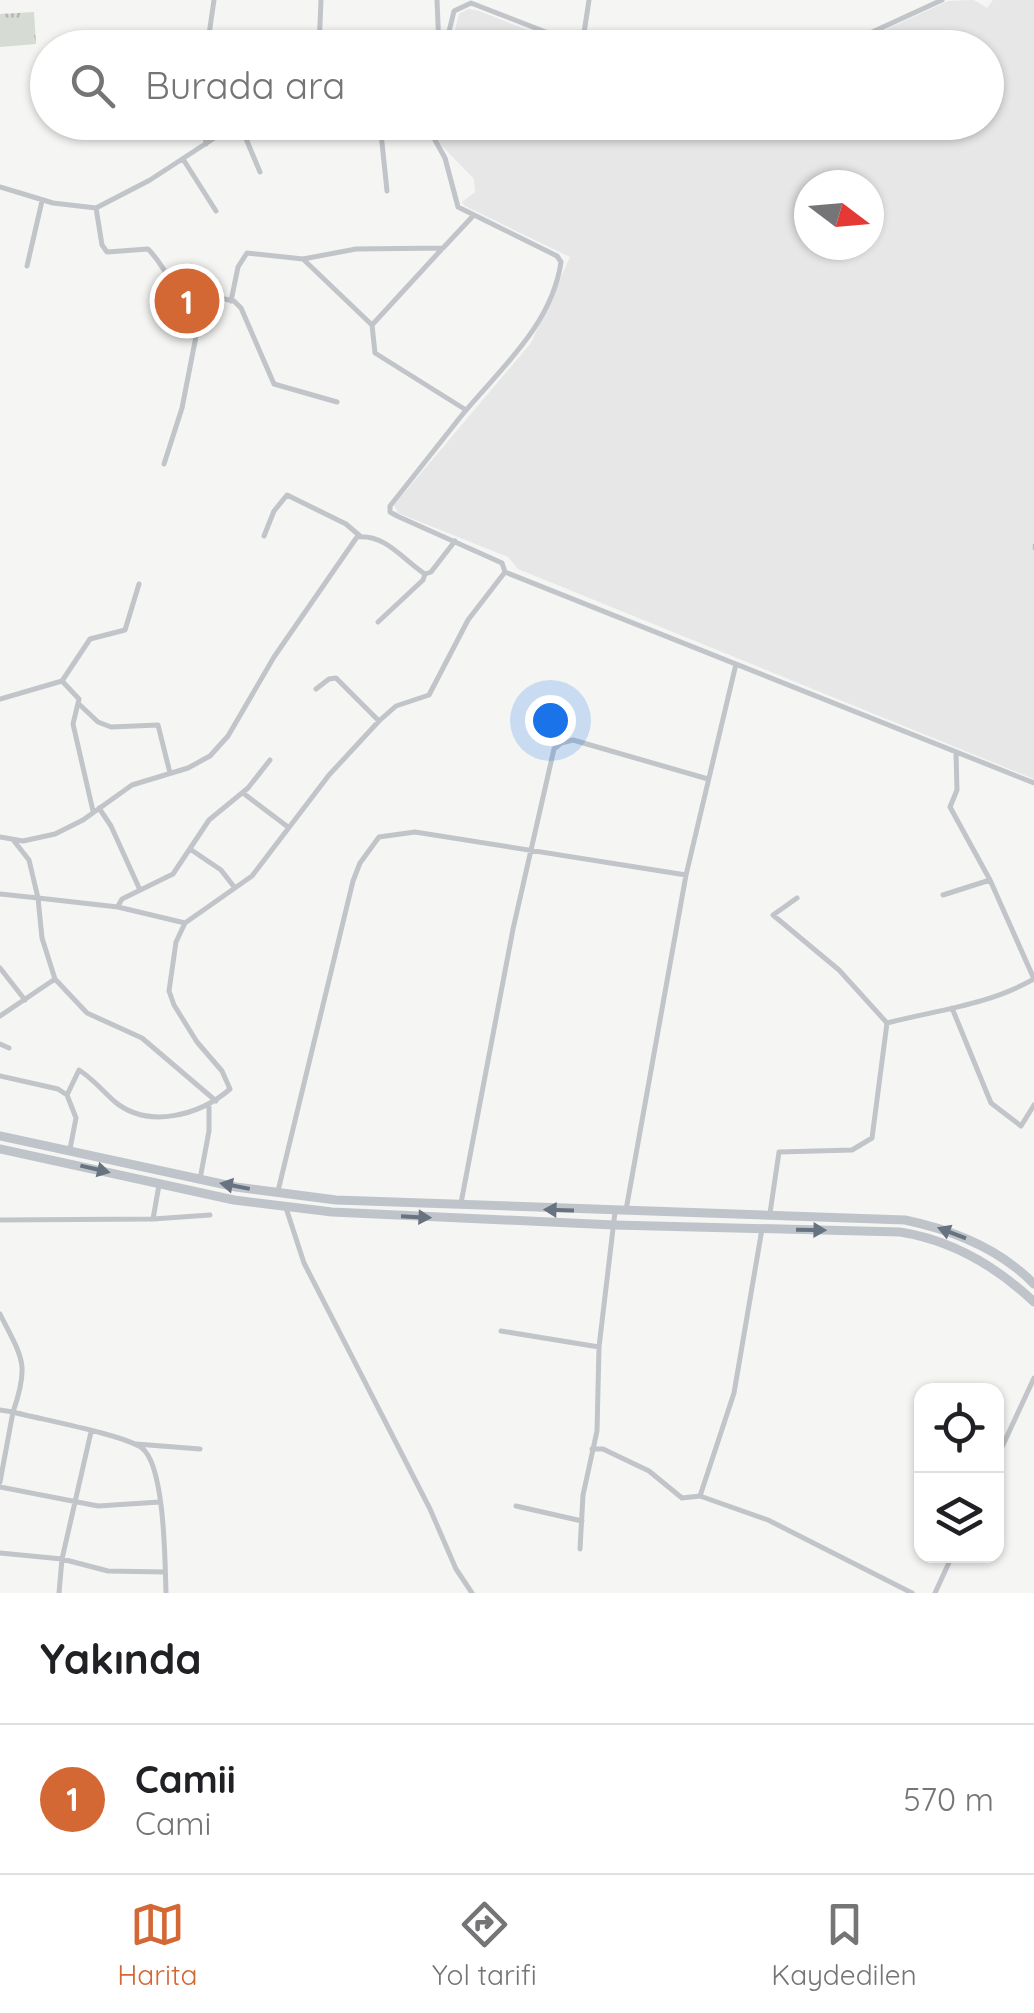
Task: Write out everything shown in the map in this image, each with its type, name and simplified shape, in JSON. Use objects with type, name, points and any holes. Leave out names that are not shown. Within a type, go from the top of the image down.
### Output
[{"type":"main road","points":[[0,1136],[278,1194],[460,1206],[887,1218],[924,1224],[976,1243],[1034,1284]]},
{"type":"main road","points":[[0,1149],[286,1208],[614,1225],[888,1231],[936,1240],[1000,1274],[1034,1302]]},
{"type":"street","points":[[210,30],[214,0]]},
{"type":"street","points":[[320,30],[321,0]]},
{"type":"street","points":[[437,0],[440,30]]},
{"type":"street","points":[[586,30],[589,0]]},
{"type":"street","points":[[875,30],[942,0]]},
{"type":"street","points":[[448,30],[454,11],[471,3],[543,30]]},
{"type":"street","points":[[205,140],[206,144]]},
{"type":"street","points":[[0,187],[42,200],[96,208],[150,180],[211,140]]},
{"type":"street","points":[[246,140],[260,172]]},
{"type":"street","points":[[382,140],[387,190]]},
{"type":"street","points":[[434,140],[445,158],[458,208],[557,256],[561,262],[545,306],[524,344],[466,410],[390,506],[390,512],[502,563],[505,572],[1034,783]]},
{"type":"street","points":[[183,159],[216,211]]},
{"type":"street","points":[[27,266],[42,200]]},
{"type":"street","points":[[96,208],[102,245],[107,252],[148,249],[166,278],[178,287],[231,300],[240,308],[274,384],[338,402]]},
{"type":"street","points":[[372,325],[474,215]]},
{"type":"street","points":[[231,300],[238,267],[247,254],[303,260],[356,249],[443,248]]},
{"type":"street","points":[[303,260],[372,325],[375,353],[466,410]]},
{"type":"street","points":[[164,464],[182,408],[198,326],[200,294]]},
{"type":"street","points":[[264,536],[274,511],[287,495],[346,524],[360,536],[390,546],[426,574]]},
{"type":"street","points":[[0,837],[13,840],[48,836],[132,785],[203,761],[224,743],[274,657],[360,536]]},
{"type":"street","points":[[378,622],[431,572],[455,541]]},
{"type":"street","points":[[70,1150],[76,1118],[67,1094],[79,1070],[115,1102],[164,1117],[216,1101],[230,1089],[222,1071],[197,1042],[174,1005],[169,990],[176,942],[185,924],[252,876],[329,776],[396,706],[430,695],[468,620],[505,572]]},
{"type":"street","points":[[0,699],[62,680],[90,639],[127,628],[139,584]]},
{"type":"street","points":[[580,1549],[584,1494],[597,1432],[599,1347],[614,1225],[620,1212],[686,875],[736,664]]},
{"type":"street","points":[[316,689],[329,678],[336,678],[379,722]]},
{"type":"street","points":[[62,680],[78,696],[80,705],[73,724],[96,810],[114,831],[120,854],[140,890]]},
{"type":"street","points":[[80,705],[98,722],[111,727],[158,724],[170,774]]},
{"type":"street","points":[[460,1206],[530,849],[554,750],[573,740],[708,779]]},
{"type":"street","points":[[888,1023],[1008,994],[1034,979],[990,880],[950,808],[957,790],[956,752]]},
{"type":"street","points":[[118,907],[122,899],[174,874],[214,813],[243,793],[270,760]]},
{"type":"street","points":[[243,793],[288,827]]},
{"type":"street","points":[[278,1194],[353,881],[379,837],[415,832],[686,875]]},
{"type":"street","points":[[13,840],[29,860],[42,938],[55,979],[87,1013],[142,1038],[216,1101]]},
{"type":"street","points":[[190,849],[222,870],[235,888]]},
{"type":"street","points":[[943,895],[990,880]]},
{"type":"street","points":[[0,894],[118,907],[185,924]]},
{"type":"street","points":[[797,898],[773,914],[839,970],[888,1023]]},
{"type":"street","points":[[0,968],[25,1000]]},
{"type":"street","points":[[0,1016],[55,979]]},
{"type":"street","points":[[952,1008],[991,1102],[1021,1126],[1034,1105]]},
{"type":"street","points":[[770,1216],[779,1152],[852,1150],[872,1138],[888,1023]]},
{"type":"street","points":[[0,1044],[10,1048]]},
{"type":"street","points":[[0,1076],[67,1094]]},
{"type":"street","points":[[200,1179],[209,1131],[208,1104]]},
{"type":"street","points":[[152,1219],[159,1183]]},
{"type":"street","points":[[286,1208],[304,1263],[430,1509],[456,1569],[472,1593]]},
{"type":"street","points":[[0,1220],[210,1215]]},
{"type":"street","points":[[700,1496],[734,1393],[762,1229]]},
{"type":"street","points":[[0,1314],[24,1369],[0,1484],[106,1506],[160,1502]]},
{"type":"street","points":[[501,1331],[599,1347]]},
{"type":"street","points":[[1004,1443],[1034,1378]]},
{"type":"street","points":[[0,1410],[132,1443],[200,1449]]},
{"type":"street","points":[[58,1593],[91,1432]]},
{"type":"street","points":[[132,1443],[150,1458],[160,1502],[166,1593]]},
{"type":"street","points":[[592,1449],[603,1449],[650,1471],[682,1498],[700,1496],[768,1520],[912,1593]]},
{"type":"street","points":[[516,1506],[583,1521]]},
{"type":"street","points":[[0,1553],[62,1559],[108,1571],[165,1572]]},
{"type":"street","points":[[935,1593],[949,1563]]},
{"type":"shaded area","points":[[974,0],[987,8],[993,0],[1034,0],[1034,779],[518,569],[508,557],[398,513],[394,505],[531,343],[570,257],[465,206],[462,202],[475,192],[474,179],[438,140],[1004,140],[1004,30],[885,30],[948,1]]},
{"type":"shaded area","points":[[468,9],[479,11],[527,30],[455,30],[459,14]]},
{"type":"green space","points":[[34,12],[35,30],[30,30],[30,44],[0,47],[0,14]]},
{"type":"place","name":"Camii","points":[[187,301]]}]
